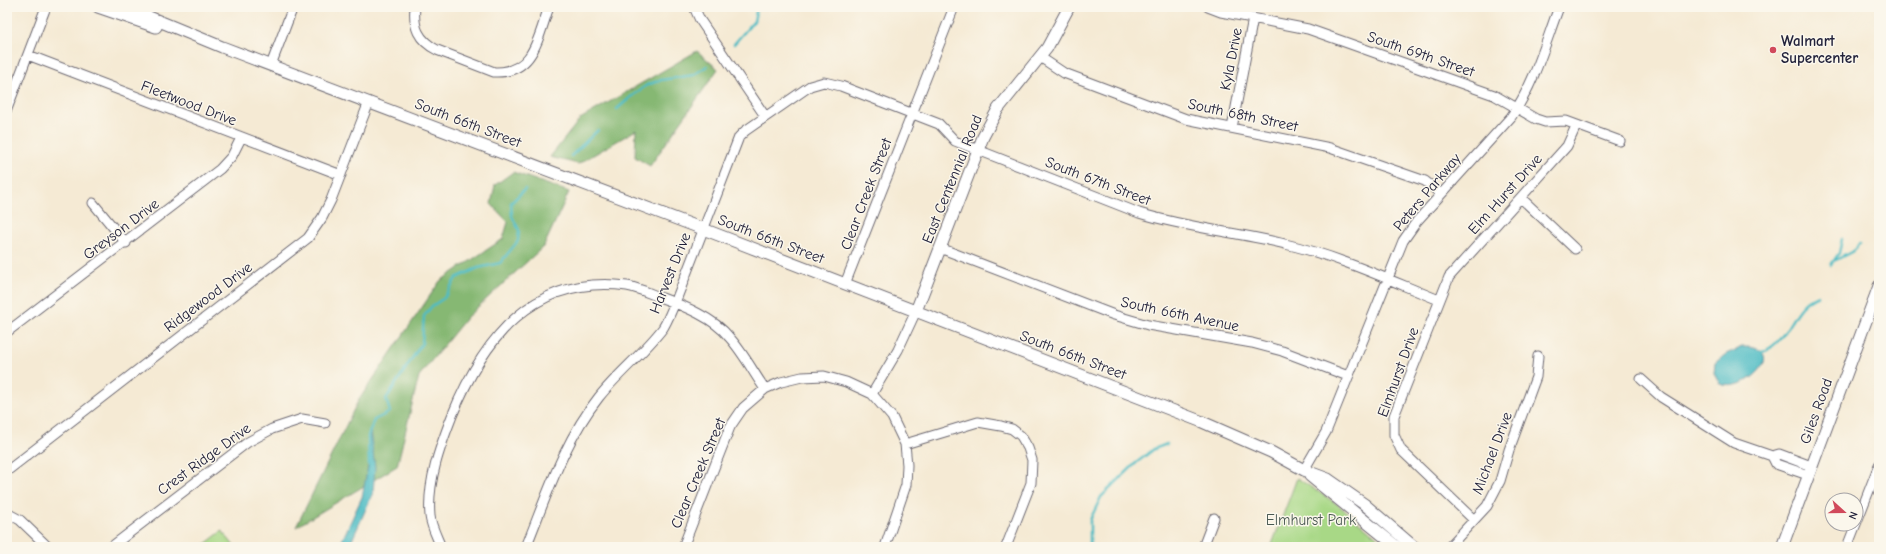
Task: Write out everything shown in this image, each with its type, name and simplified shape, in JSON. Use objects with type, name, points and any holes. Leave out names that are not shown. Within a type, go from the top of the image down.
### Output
[{"type":"street","points":[[7,109],[46,7]]},
{"type":"street","name":"South 66th Street","points":[[98,7],[222,47]]},
{"type":"street","name":"South 66th Street","points":[[125,7],[222,47],[702,228],[1200,421],[1271,452],[1304,470],[1328,479],[1385,520],[1414,547]]},
{"type":"street","points":[[271,65],[293,7]]},
{"type":"street","points":[[414,7],[415,28],[420,37],[432,48],[494,72],[504,72],[520,67],[529,59],[549,7]]},
{"type":"street","points":[[694,7],[700,20],[765,116]]},
{"type":"street","name":"Clear Creek Street","points":[[845,284],[954,7]]},
{"type":"street","name":"East Centennial Road","points":[[916,311],[978,150],[998,109],[1040,58],[1050,43],[1068,7]]},
{"type":"street","name":"South 69th Street","points":[[1208,7],[1221,12],[1308,29],[1494,95],[1541,121],[1566,122],[1620,141]]},
{"type":"street","name":"Peters Parkway","points":[[1304,470],[1326,432],[1403,242],[1417,221],[1518,108],[1526,93],[1559,7]]},
{"type":"street","name":"Kyla Drive","points":[[1232,128],[1253,18]]},
{"type":"street","name":"Fleetwood Drive","points":[[28,56],[340,175]]},
{"type":"street","name":"South 68th Street","points":[[1040,58],[1064,73],[1186,119],[1330,148],[1425,181],[1441,194]]},
{"type":"street","name":"South 67th Street","points":[[765,116],[810,86],[824,82],[841,86],[939,124],[955,141],[1139,213],[1163,220],[1285,244],[1321,254],[1439,300]]},
{"type":"street","name":"Ridgewood Drive","points":[[7,471],[308,238],[322,218],[369,102]]},
{"type":"street","name":"Harvest Drive","points":[[526,547],[558,466],[576,430],[600,397],[642,353],[664,326],[675,303],[702,228],[739,137],[765,116]]},
{"type":"street","name":"Elm Hurst Drive","points":[[1450,277],[1567,146],[1576,126]]},
{"type":"street","name":"Greyson Drive","points":[[7,332],[220,170],[232,156],[241,138]]},
{"type":"street","points":[[1521,198],[1575,249]]},
{"type":"street","points":[[93,204],[126,243]]},
{"type":"street","name":"South 66th Avenue","points":[[940,248],[1114,315],[1148,324],[1252,343],[1282,351],[1348,376]]},
{"type":"street","name":"Elmhurst Drive","points":[[1450,277],[1439,300],[1394,416],[1394,435],[1404,455],[1474,520]]},
{"type":"street","points":[[441,547],[430,517],[430,488],[446,433],[462,391],[490,344],[516,316],[554,294],[591,284],[629,286],[675,303],[703,316],[729,336],[765,389]]},
{"type":"street","name":"Giles Road","points":[[1782,547],[1879,286]]},
{"type":"street","points":[[885,547],[906,486],[908,465],[905,444],[892,417],[872,394],[898,350],[916,311]]},
{"type":"street","name":"Michael Drive","points":[[1449,547],[1487,506],[1500,481],[1509,450],[1536,377],[1538,356]]},
{"type":"street","name":"Clear Creek Street","points":[[683,547],[730,427],[743,408],[765,389],[781,382],[824,376],[846,382],[872,394]]},
{"type":"street","points":[[1640,379],[1661,397],[1734,443],[1772,456],[1779,454],[1810,471]]},
{"type":"street","name":"Crest Ridge Drive","points":[[111,547],[248,442],[272,429],[302,419],[325,423]]},
{"type":"street","points":[[905,444],[978,422],[990,423],[1012,429],[1021,436],[1028,448],[1032,460],[1031,483],[1006,547]]},
{"type":"street","name":"South 66th Street","points":[[1304,470],[1397,547]]},
{"type":"street","points":[[1847,547],[1878,472]]},
{"type":"street","points":[[7,513],[20,520],[48,547]]},
{"type":"street","points":[[1203,547],[1214,518]]},
{"type":"green space","points":[[697,51],[718,69],[650,166],[635,157],[636,130],[578,164],[550,157],[580,119]]},
{"type":"green space","points":[[513,172],[569,192],[544,246],[467,317],[419,376],[397,466],[296,527],[358,401],[440,281],[503,239],[508,222],[491,204],[495,185]]},
{"type":"green space","name":"Elmhurst Park","points":[[1297,478],[1337,504],[1389,547],[1271,547]]},
{"type":"green space","points":[[222,531],[235,547],[201,547]]},
{"type":"water","points":[[1742,347],[1756,349],[1763,354],[1764,361],[1760,369],[1753,377],[1743,383],[1731,386],[1720,384],[1714,374],[1715,363],[1726,354]]},
{"type":"water","points":[[370,431],[375,467],[373,493],[349,547],[339,547],[362,497],[369,461]]},
{"type":"waterway","points":[[734,44],[754,21],[757,7]]},
{"type":"waterway","points":[[617,109],[647,85],[661,80],[694,75],[707,66]]},
{"type":"waterway","points":[[571,156],[598,130]]},
{"type":"waterway","points":[[369,465],[368,436],[374,420],[390,412],[386,399],[422,343],[424,316],[432,306],[444,298],[456,278],[478,268],[500,263],[518,241],[519,230],[512,216],[511,203],[525,189]]},
{"type":"waterway","points":[[1831,265],[1839,253],[1842,239]]},
{"type":"waterway","points":[[1836,260],[1855,250],[1860,244]]},
{"type":"waterway","points":[[1762,352],[1772,347],[1779,340],[1801,307],[1808,300],[1818,295]]},
{"type":"waterway","points":[[1090,547],[1090,520],[1101,497],[1136,463],[1154,449],[1167,444]]},
{"type":"place","name":"Walmart Supercenter","points":[[1773,50]]}]
